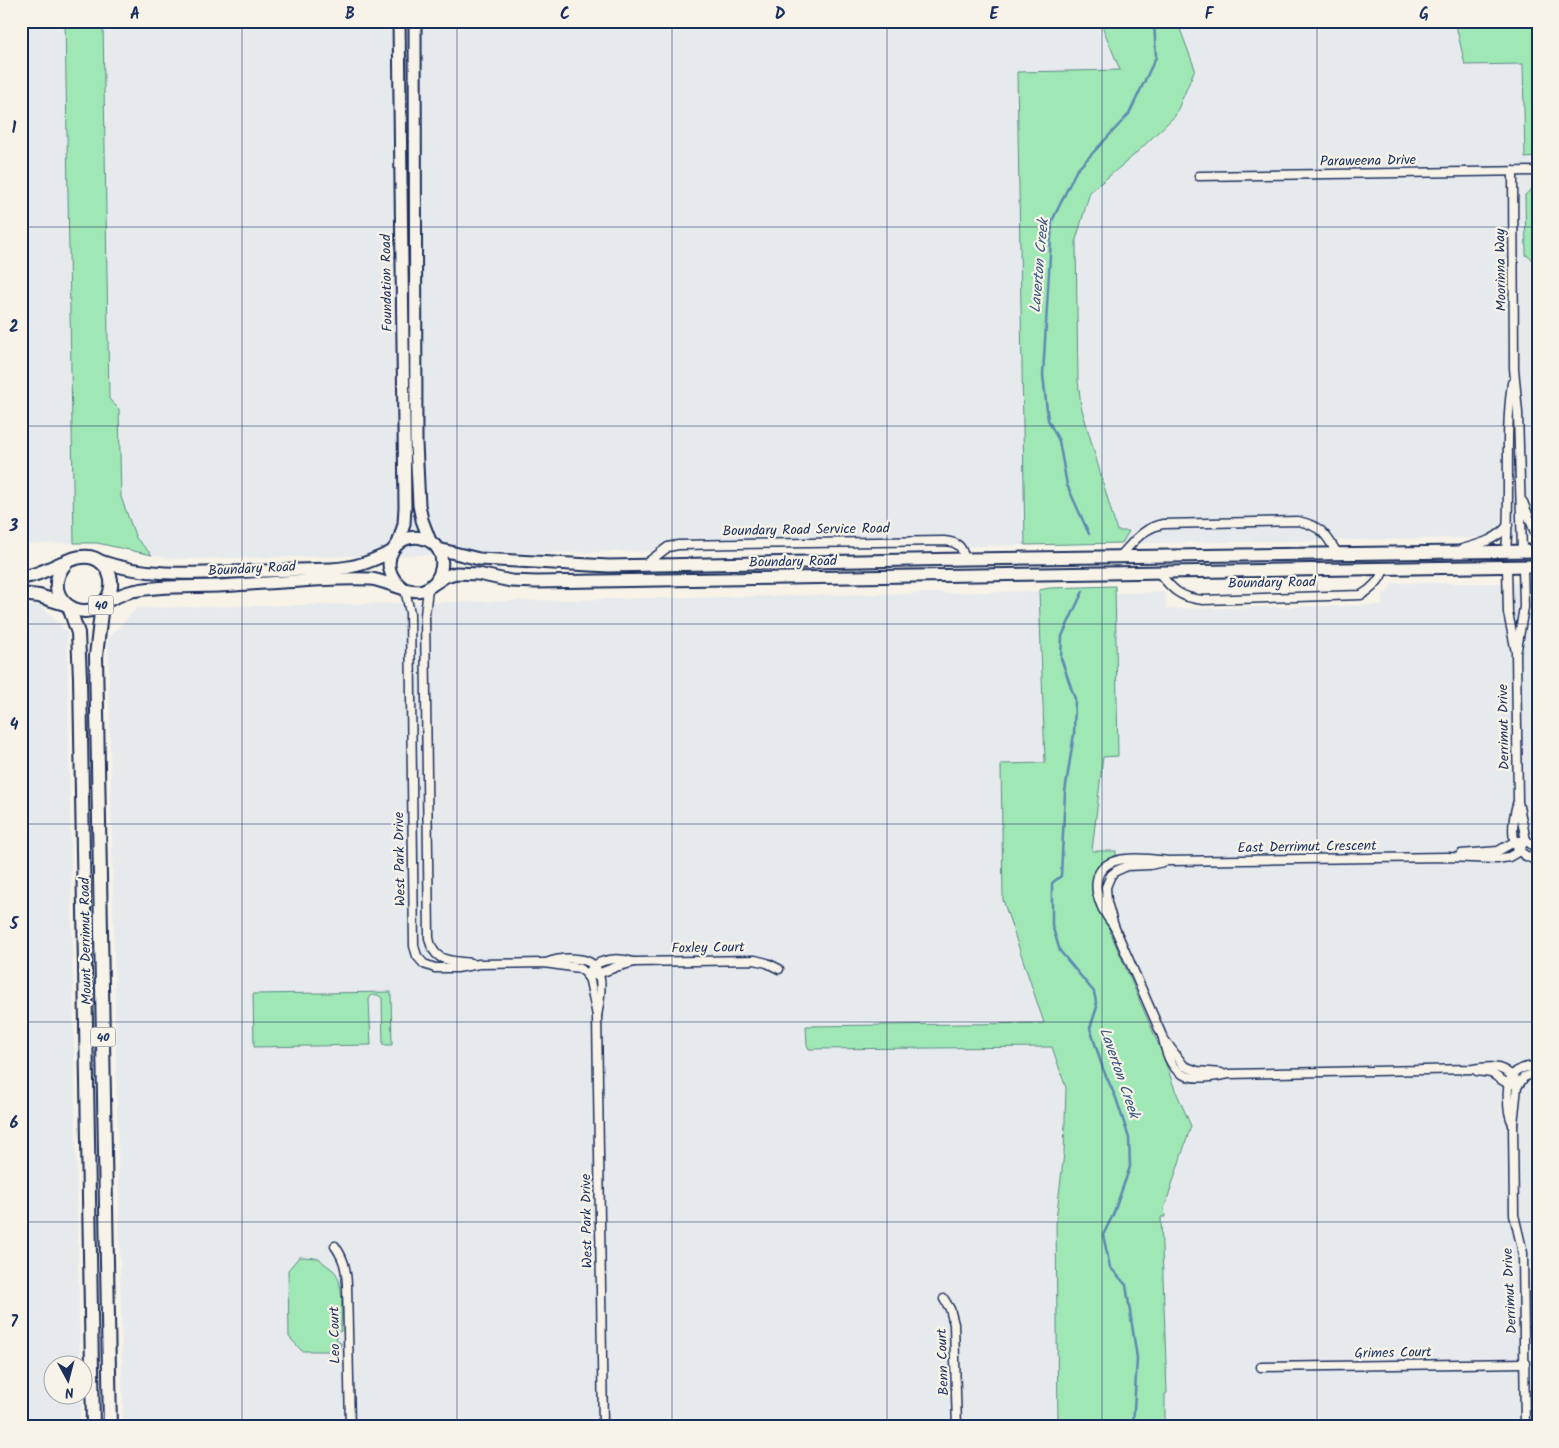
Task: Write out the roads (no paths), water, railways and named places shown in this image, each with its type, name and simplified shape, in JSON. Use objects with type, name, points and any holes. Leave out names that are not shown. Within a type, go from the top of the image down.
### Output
[{"type":"main road","name":"Foundation Road","points":[[394,548],[404,524],[399,21]]},
{"type":"main road","name":"Foundation Road","points":[[415,21],[416,443],[419,504],[422,520],[434,545]]},
{"type":"main road","points":[[404,444],[416,443]]},
{"type":"main road","points":[[413,537],[422,538],[434,545],[441,556],[441,572],[437,580],[430,587],[417,591],[404,588],[396,583],[389,568],[389,560],[394,548],[405,539],[413,537]]},
{"type":"main road","name":"Boundary Road","points":[[434,545],[479,559],[609,566],[1538,551]]},
{"type":"main road","name":"Boundary Road","points":[[100,561],[119,568],[148,572],[225,573],[355,567],[368,563],[394,548]]},
{"type":"main road","points":[[1506,551],[1506,567]]},
{"type":"main road","points":[[1522,551],[1523,567]]},
{"type":"main road","points":[[1364,553],[1384,569]]},
{"type":"main road","points":[[21,577],[38,575],[75,557],[92,557],[100,561]]},
{"type":"main road","points":[[964,559],[965,576]]},
{"type":"main road","name":"40","points":[[21,594],[39,596],[77,610],[86,611],[94,609],[103,603],[110,594],[112,585],[111,576],[107,568],[100,561]]},
{"type":"main road","name":"40","points":[[67,562],[60,569],[56,587],[59,596],[67,605]]},
{"type":"main road","name":"Boundary Road","points":[[430,587],[446,576],[468,573],[536,582],[1538,566]]},
{"type":"main road","name":"Boundary Road","points":[[103,603],[131,591],[148,588],[212,587],[341,579],[371,579],[404,588]]},
{"type":"main road","name":"Mount Derrimut Road","points":[[103,603],[96,656],[110,1427]]},
{"type":"main road","name":"Mount Derrimut Road","points":[[67,605],[78,633],[80,678],[93,1427]]},
{"type":"street","name":"Moorinna Way","points":[[1513,171],[1514,368],[1518,413],[1522,551]]},
{"type":"street","name":"Paraweena Drive","points":[[1198,176],[1538,171]]},
{"type":"street","name":"Moorinna Way","points":[[1506,551],[1508,524],[1508,419],[1514,368]]},
{"type":"street","name":"Moorinna Way","points":[[1520,493],[1538,540]]},
{"type":"street","points":[[1119,557],[1144,531],[1153,526],[1163,524],[1298,522],[1319,528],[1326,534],[1337,553]]},
{"type":"street","points":[[1450,551],[1491,540],[1502,534],[1508,524]]},
{"type":"street","name":"Boundary Road Service Road","points":[[643,566],[668,547],[688,544],[944,541],[958,544],[964,552],[964,559]]},
{"type":"street","name":"Derrimut Drive","points":[[1506,567],[1508,613],[1516,652],[1518,802],[1526,840]]},
{"type":"street","name":"Derrimut Drive","points":[[1516,652],[1524,608],[1523,567]]},
{"type":"street","name":"Boundary Road","points":[[1158,573],[1181,595],[1189,599],[1202,600],[1361,595],[1369,591],[1378,581],[1384,569]]},
{"type":"street","name":"West Park Drive","points":[[430,587],[425,615],[429,938],[436,955]]},
{"type":"street","name":"West Park Drive","points":[[404,588],[410,613],[414,946],[417,956],[424,964]]},
{"type":"street","points":[[412,769],[427,774]]},
{"type":"street","points":[[412,780],[427,774]]},
{"type":"street","name":"Derrimut Drive","points":[[1518,802],[1514,817],[1514,842],[1519,851]]},
{"type":"street","points":[[1538,850],[1526,840],[1519,851],[1524,856],[1538,860]]},
{"type":"street","name":"East Derrimut Crescent","points":[[1447,857],[1498,851],[1514,842],[1526,840]]},
{"type":"street","name":"East Derrimut Crescent","points":[[1512,1076],[1496,1067],[1229,1074],[1202,1078],[1182,1075],[1172,1067],[1166,1053],[1163,1038],[1114,926],[1102,908],[1098,895],[1097,879],[1100,870],[1111,862],[1127,859],[1146,858],[1168,861],[1447,857],[1497,859],[1509,857],[1519,851]]},
{"type":"street","name":"East Derrimut Crescent","points":[[1114,926],[1106,891],[1111,875],[1122,868],[1168,861]]},
{"type":"street","points":[[424,964],[436,955],[450,961],[479,964],[544,964],[579,968],[587,976],[595,965],[588,960],[573,959],[552,961],[544,964]]},
{"type":"street","name":"Foxley Court","points":[[595,965],[612,959],[624,959],[635,962]]},
{"type":"street","name":"Foxley Court","points":[[587,976],[635,962],[755,960],[779,969]]},
{"type":"street","points":[[424,964],[443,969],[479,964]]},
{"type":"street","name":"West Park Drive","points":[[595,965],[599,974],[600,989],[597,1016],[603,1427]]},
{"type":"street","name":"West Park Drive","points":[[587,976],[592,987],[597,1016]]},
{"type":"street","points":[[1519,1083],[1512,1076],[1520,1069],[1538,1066]]},
{"type":"street","name":"East Derrimut Crescent","points":[[1473,1069],[1492,1073],[1508,1084]]},
{"type":"street","points":[[1508,1084],[1519,1083],[1524,1077],[1538,1072]]},
{"type":"street","name":"Derrimut Drive","points":[[1512,1076],[1507,1089],[1509,1114],[1513,1124]]},
{"type":"street","name":"Derrimut Drive","points":[[1519,1083],[1515,1092],[1513,1124],[1513,1207],[1523,1253],[1525,1427]]},
{"type":"street","name":"Leo Court","points":[[335,1246],[344,1262],[347,1284],[350,1427]]},
{"type":"street","name":"Benn Court","points":[[944,1299],[950,1309],[954,1324],[957,1427]]},
{"type":"street","name":"Grimes Court","points":[[1261,1367],[1525,1363]]},
{"type":"waterway","name":"Laverton Creek","points":[[1089,534],[1067,485],[1059,441],[1048,420],[1043,375],[1052,221],[1076,171],[1129,114],[1156,57],[1154,21]]},
{"type":"waterway","name":"Laverton Creek","points":[[1083,591],[1062,636],[1061,658],[1075,699],[1074,734],[1065,792],[1061,876],[1052,883],[1052,925],[1060,951],[1094,992],[1097,1007],[1090,1028],[1129,1138],[1130,1167],[1113,1215],[1103,1235],[1110,1267],[1126,1285],[1137,1358],[1133,1427]]}]
